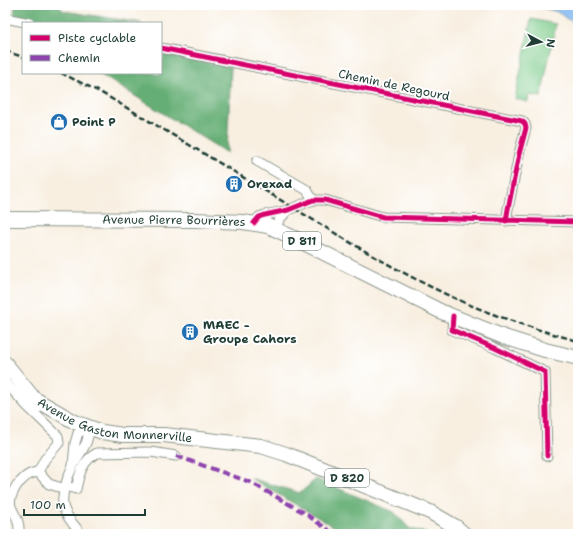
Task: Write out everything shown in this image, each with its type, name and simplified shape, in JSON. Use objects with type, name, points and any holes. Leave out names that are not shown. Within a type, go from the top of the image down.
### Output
[{"type":"main road","name":"Avenue Pierre Bourrières","points":[[5,219],[194,220],[254,223],[276,229],[453,316],[504,337],[545,350],[578,358]]},
{"type":"main road","name":"Avenue Gaston Monnerville","points":[[5,363],[49,416],[70,430],[85,433],[102,441],[124,444],[169,442],[192,438],[224,440],[261,446],[286,454],[430,512],[464,534]]},
{"type":"street","points":[[5,18],[25,22]]},
{"type":"street","name":"Chemin de Regourd","points":[[162,48],[522,121],[526,128],[519,154],[506,221]]},
{"type":"street","points":[[257,161],[307,190],[313,200]]},
{"type":"street","points":[[254,223],[259,217],[288,210],[313,200],[325,200],[383,217],[578,222]]},
{"type":"street","points":[[276,229],[279,220],[288,210]]},
{"type":"street","points":[[453,316],[452,330],[495,348],[545,372],[547,456]]},
{"type":"street","points":[[5,382],[58,436],[59,443],[45,459],[38,472]]},
{"type":"street","points":[[81,534],[73,525],[63,508],[62,503],[65,487],[73,466],[75,443],[85,433]]},
{"type":"street","points":[[38,472],[49,484],[76,489],[84,465],[90,456],[97,453],[151,452],[176,456]]},
{"type":"street","points":[[19,534],[16,518],[7,509],[6,500],[11,492],[30,473],[38,472]]},
{"type":"green space","points":[[15,5],[58,5],[64,11],[136,22],[49,22],[14,15]]},
{"type":"green space","points":[[531,19],[556,24],[541,97],[529,95],[528,102],[515,99]]},
{"type":"green space","points":[[164,54],[231,67],[227,153],[100,74],[161,75]]},
{"type":"green space","points":[[250,478],[300,493],[316,479],[394,512],[409,528],[428,534],[341,534],[336,528]]},
{"type":"water","points":[[532,5],[578,5],[578,23],[567,19],[558,12]]},
{"type":"railway","points":[[5,51],[22,57]]},
{"type":"railway","points":[[63,74],[100,92],[351,243],[416,279],[461,301],[490,313],[533,328],[578,341]]},
{"type":"marked path","points":[[176,456],[250,482],[303,512],[334,534]]},
{"type":"cycle path","points":[[162,48],[522,121],[526,128],[519,154],[506,221]]},
{"type":"cycle path","points":[[254,223],[259,217],[288,210],[313,200],[325,200],[383,217],[578,222]]},
{"type":"cycle path","points":[[453,316],[452,330],[495,348],[545,372],[547,456]]},
{"type":"place","name":"Point P","points":[[59,122]]},
{"type":"place","name":"Orexad","points":[[234,184]]},
{"type":"place","name":"MAEC - Groupe Cahors","points":[[190,332]]}]
